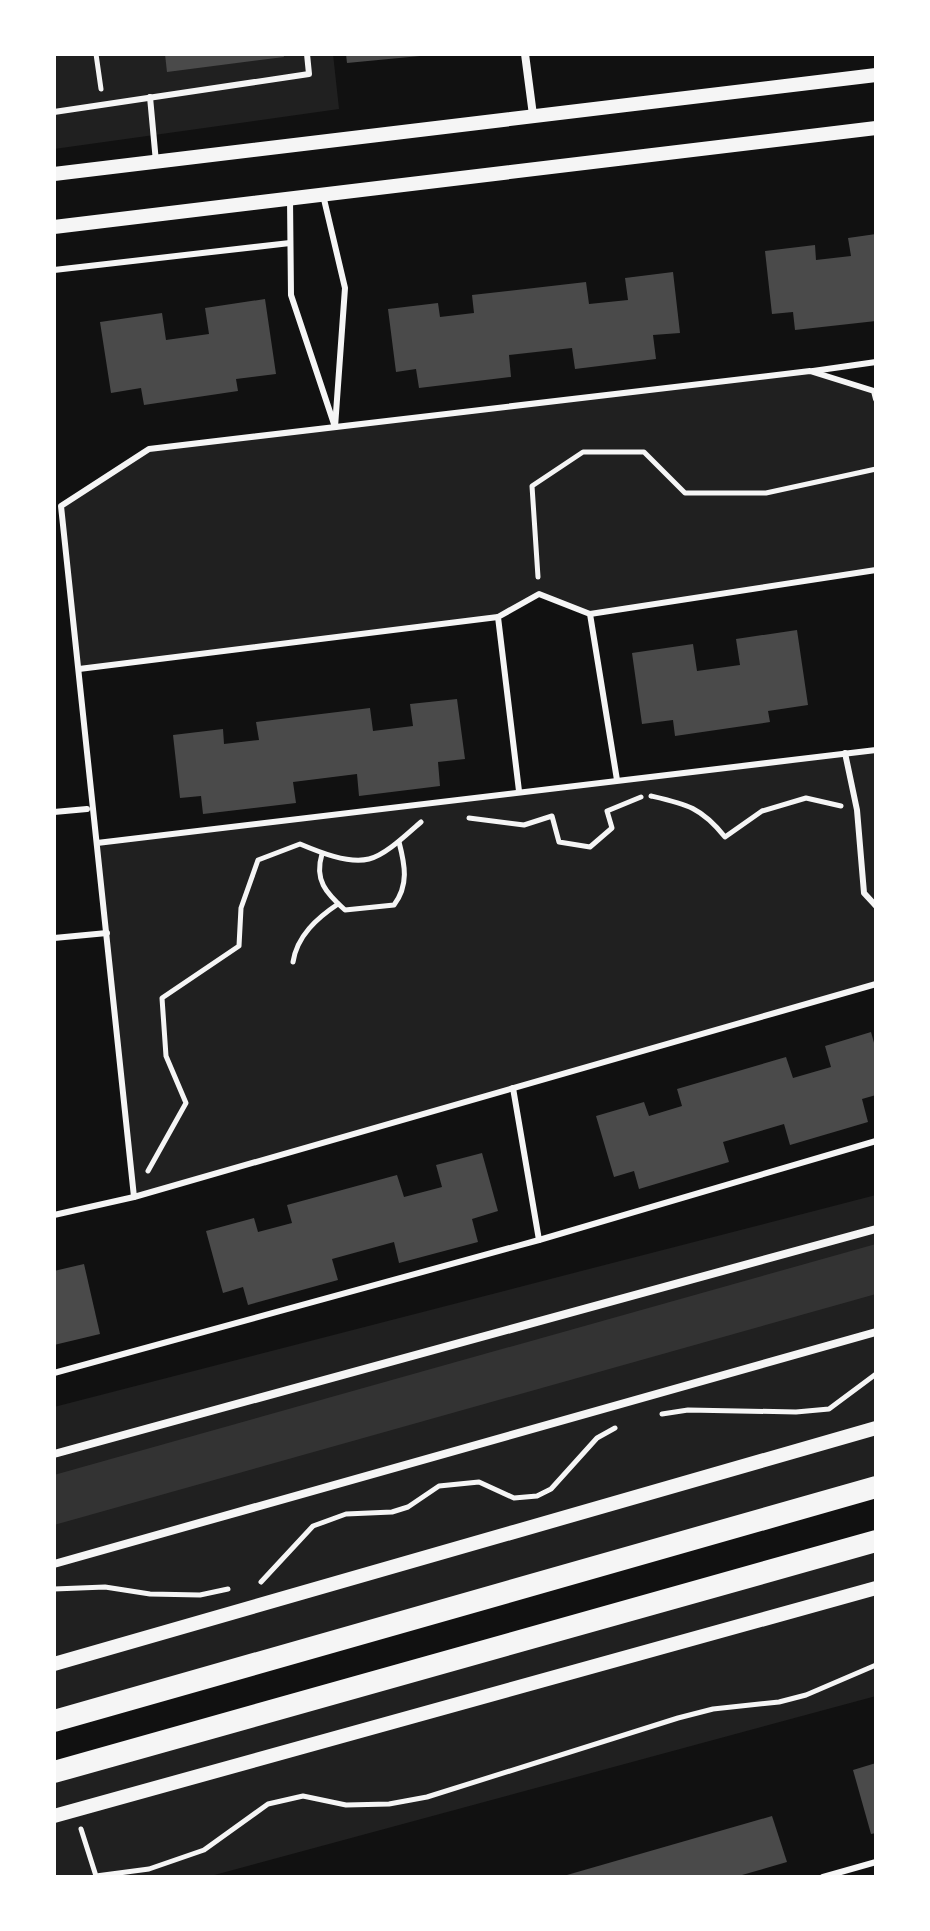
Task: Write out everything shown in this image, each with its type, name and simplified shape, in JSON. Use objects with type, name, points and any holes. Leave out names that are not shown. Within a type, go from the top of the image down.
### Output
[{"type":"highway","points":[[54,1721],[876,1487]]},
{"type":"highway","points":[[54,1772],[876,1541]]},
{"type":"street","points":[[525,54],[533,115]]},
{"type":"street","points":[[54,174],[876,75]]},
{"type":"street","points":[[54,227],[876,128]]},
{"type":"street","points":[[54,1454],[876,1229]]},
{"type":"street","points":[[54,1564],[876,1332]]},
{"type":"street","points":[[54,1664],[876,1428]]},
{"type":"street","points":[[54,1816],[876,1588]]},
{"type":"lane","points":[[54,112],[309,74],[307,54]]},
{"type":"lane","points":[[150,97],[156,162]]},
{"type":"lane","points":[[323,195],[345,288],[335,427]]},
{"type":"lane","points":[[290,199],[291,295],[335,427]]},
{"type":"lane","points":[[54,270],[290,243]]},
{"type":"lane","points":[[134,1197],[79,669],[58,515],[61,506],[149,449],[876,362]]},
{"type":"lane","points":[[810,371],[874,391],[876,399]]},
{"type":"lane","points":[[79,669],[498,617],[539,594],[590,614],[876,570]]},
{"type":"lane","points":[[590,614],[617,780]]},
{"type":"lane","points":[[498,617],[519,791]]},
{"type":"lane","points":[[97,843],[876,750]]},
{"type":"lane","points":[[845,753],[857,810],[864,893],[876,906]]},
{"type":"lane","points":[[54,812],[87,809]]},
{"type":"lane","points":[[54,938],[107,933]]},
{"type":"lane","points":[[54,1215],[134,1197],[876,984]]},
{"type":"lane","points":[[513,1088],[539,1240]]},
{"type":"lane","points":[[54,1373],[539,1240],[876,1141]]},
{"type":"lane","points":[[823,1877],[876,1862]]},
{"type":"path","points":[[96,54],[103,104]]},
{"type":"path","points":[[539,594],[532,486],[583,452],[644,452],[685,493],[766,493],[876,469]]},
{"type":"path","points":[[454,818],[524,825],[552,816],[559,842],[590,847],[612,828],[607,811],[646,795],[690,805],[714,822],[725,837],[762,811],[806,798],[857,810]]},
{"type":"path","points":[[134,1197],[186,1103],[166,1056],[162,998],[239,946],[241,908],[258,860],[300,844],[331,857],[369,860],[399,842],[426,817]]},
{"type":"path","points":[[322,854],[318,868],[324,889],[345,910],[394,905],[404,892],[405,865],[399,842]]},
{"type":"path","points":[[293,962],[295,949],[307,930],[338,904]]},
{"type":"path","points":[[650,1416],[688,1410],[796,1412],[829,1409],[876,1374]]},
{"type":"path","points":[[250,1584],[262,1581],[313,1526],[346,1514],[392,1512],[408,1507],[439,1486],[479,1482],[514,1498],[537,1496],[551,1489],[597,1438],[625,1423]]},
{"type":"path","points":[[54,1589],[105,1587],[150,1594],[200,1595],[237,1587]]},
{"type":"path","points":[[75,1810],[96,1876],[149,1869],[204,1850],[268,1804],[303,1796],[346,1805],[389,1804],[427,1797],[678,1718],[713,1709],[779,1702],[806,1695],[876,1665]]},
{"type":"shaded area","points":[[54,54],[333,54],[339,109],[54,149]]},
{"type":"shaded area","points":[[810,371],[874,391],[876,570],[590,614],[539,594],[498,617],[79,669],[61,506],[149,449]]},
{"type":"shaded area","points":[[876,750],[876,983],[134,1197],[97,843]]},
{"type":"shaded area","points":[[876,1195],[876,1487],[54,1721],[54,1407]]},
{"type":"shaded area","points":[[876,1244],[876,1294],[54,1525],[54,1475]]},
{"type":"shaded area","points":[[876,1542],[876,1696],[207,1877],[54,1877],[54,1772]]},
{"type":"building","points":[[165,54],[283,54],[284,57],[167,72]]},
{"type":"building","points":[[346,54],[420,54],[420,56],[347,63]]},
{"type":"building","points":[[876,234],[876,321],[795,330],[793,312],[772,314],[765,251],[815,245],[816,260],[851,256],[848,238]]},
{"type":"building","points":[[673,272],[680,333],[653,335],[656,359],[575,369],[572,348],[509,355],[511,377],[419,388],[416,369],[396,372],[388,309],[438,303],[440,317],[474,313],[472,295],[586,282],[589,304],[628,300],[625,278]]},
{"type":"building","points":[[265,299],[276,374],[236,379],[238,391],[144,405],[141,388],[111,393],[100,322],[162,313],[166,340],[209,334],[205,308]]},
{"type":"building","points":[[797,630],[808,705],[768,711],[770,722],[675,736],[673,720],[642,724],[632,653],[693,644],[697,671],[740,665],[736,639]]},
{"type":"building","points":[[457,699],[465,759],[438,762],[440,786],[359,796],[357,774],[293,782],[296,803],[203,814],[201,796],[180,798],[173,735],[223,729],[224,744],[259,740],[256,722],[370,708],[373,731],[413,726],[410,704]]},
{"type":"building","points":[[871,1032],[876,1050],[876,1095],[862,1099],[868,1122],[790,1145],[784,1124],[723,1142],[729,1162],[639,1189],[634,1171],[614,1177],[596,1116],[644,1102],[649,1116],[682,1106],[677,1089],[786,1057],[793,1078],[831,1067],[825,1046]]},
{"type":"building","points":[[482,1153],[498,1211],[472,1219],[478,1242],[399,1263],[394,1242],[332,1259],[338,1280],[248,1305],[243,1287],[223,1293],[206,1231],[254,1218],[258,1232],[292,1223],[287,1205],[397,1175],[404,1197],[442,1187],[436,1165]]},
{"type":"building","points":[[84,1264],[100,1334],[54,1345],[54,1271]]},
{"type":"building","points":[[876,1763],[876,1833],[871,1834],[853,1770]]},
{"type":"building","points":[[772,1816],[787,1862],[735,1877],[560,1877]]}]
